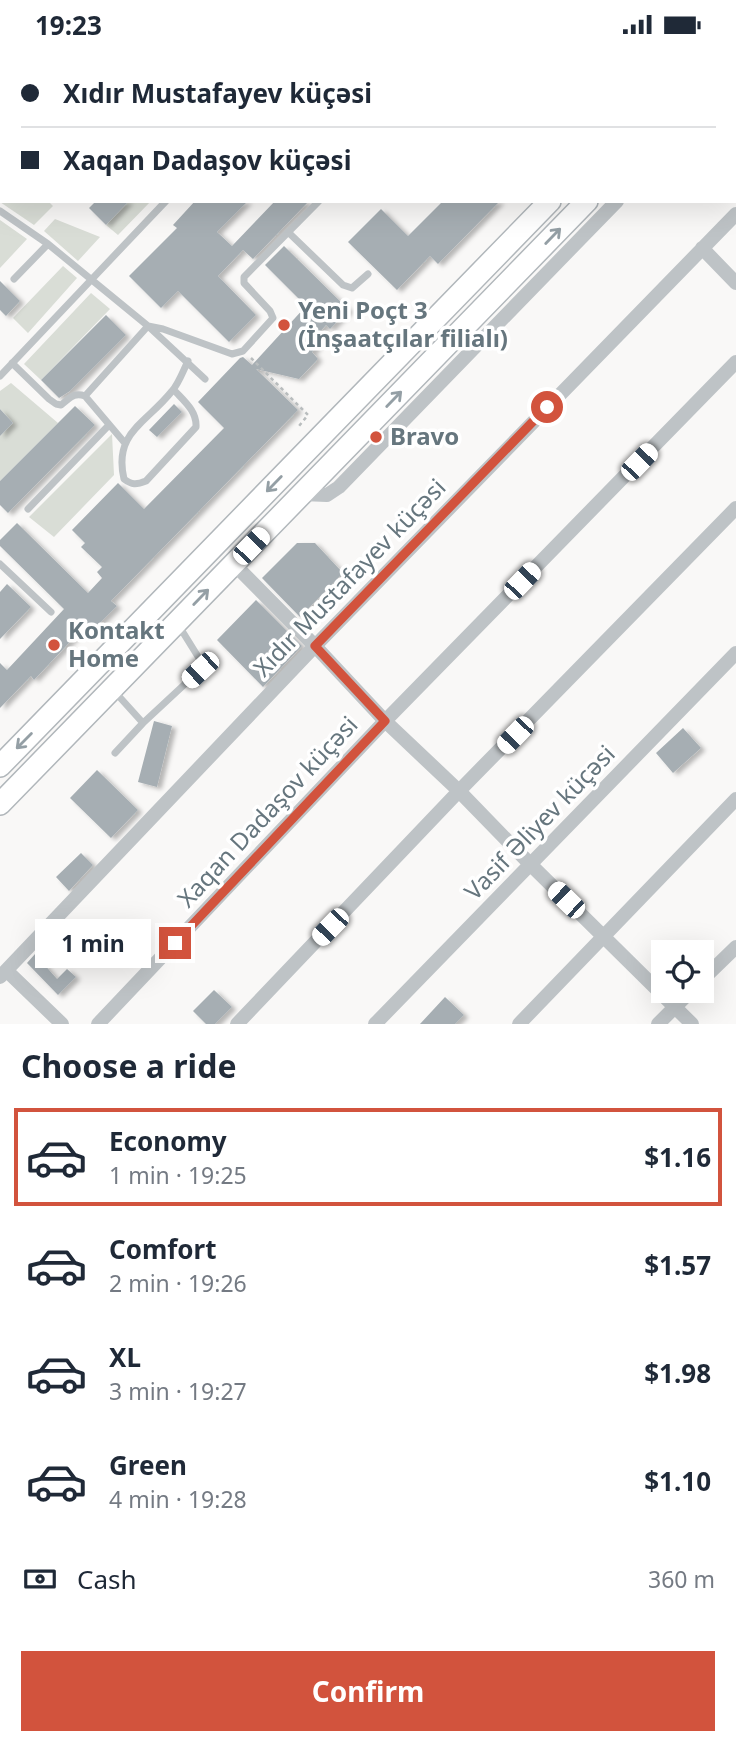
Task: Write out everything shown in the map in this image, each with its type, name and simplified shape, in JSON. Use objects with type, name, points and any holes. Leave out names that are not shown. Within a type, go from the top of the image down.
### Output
[{"type":"main road","points":[[0,766],[549,203]]},
{"type":"main road","points":[[0,804],[585,203]]},
{"type":"main road","points":[[48,717],[67,735]]},
{"type":"street","points":[[302,494],[327,495],[339,487],[615,203]]},
{"type":"street","name":"Xıdır Mustafayev küçəsi","points":[[4,974],[315,646],[736,214]]},
{"type":"street","points":[[702,248],[736,283]]},
{"type":"street","name":"Xaqan Dadaşov küçəsi","points":[[98,1024],[385,721],[736,362]]},
{"type":"street","points":[[237,1024],[459,791],[736,508]]},
{"type":"street","points":[[234,564],[385,721],[459,791],[692,1024]]},
{"type":"street","name":"Vasif Əliyev küçəsi","points":[[375,1024],[736,653]]},
{"type":"street","points":[[519,1024],[736,799]]},
{"type":"street","points":[[714,969],[736,947]]},
{"type":"street","points":[[4,974],[62,1024]]},
{"type":"street","points":[[658,1024],[679,1003]]},
{"type":"lane","points":[[0,376],[164,203]]},
{"type":"lane","points":[[148,326],[232,354],[243,351],[273,318],[270,311],[244,283],[244,277],[317,203]]},
{"type":"lane","points":[[0,211],[48,244],[148,326],[205,379]]},
{"type":"lane","points":[[288,232],[343,285],[352,288],[368,274]]},
{"type":"lane","points":[[14,279],[48,244]]},
{"type":"lane","points":[[85,396],[148,326]]},
{"type":"lane","points":[[174,390],[193,411],[196,427],[146,481],[137,485],[124,479],[121,468],[124,442],[174,390],[188,361]]},
{"type":"lane","points":[[12,363],[56,404],[61,405],[78,393],[85,396],[124,442]]},
{"type":"lane","points":[[29,509],[109,425]]},
{"type":"lane","points":[[0,564],[51,612]]},
{"type":"lane","points":[[115,753],[200,670],[202,663],[177,622]]},
{"type":"lane","points":[[112,689],[143,723]]},
{"type":"path","points":[[243,351],[308,415],[299,426]]},
{"type":"shaded area","points":[[1,203],[50,203],[53,206],[34,225]]},
{"type":"shaded area","points":[[127,203],[149,203],[118,235],[106,225]]},
{"type":"shaded area","points":[[55,219],[100,237],[78,261],[44,231]]},
{"type":"shaded area","points":[[0,220],[27,239],[0,268]]},
{"type":"shaded area","points":[[63,266],[77,278],[28,333],[13,318]]},
{"type":"shaded area","points":[[91,293],[110,309],[41,380],[24,364]]},
{"type":"shaded area","points":[[11,383],[58,423],[0,481],[0,436],[13,423],[0,409],[0,391]]},
{"type":"shaded area","points":[[112,434],[114,475],[54,537],[29,517]]},
{"type":"building","points":[[94,203],[127,203],[106,225],[89,208]]},
{"type":"building","points":[[193,203],[246,203],[217,232],[232,246],[273,203],[307,203],[253,259],[243,250],[218,276],[256,315],[229,342],[178,291],[161,308],[129,276],[177,228],[173,225]]},
{"type":"building","points":[[441,203],[498,203],[438,264],[430,256],[397,290],[348,242],[381,209],[408,236]]},
{"type":"building","points":[[284,246],[349,310],[330,329],[326,325],[312,341],[317,347],[312,352],[318,359],[299,379],[256,369],[298,410],[111,601],[117,606],[89,634],[83,628],[34,680],[31,676],[0,708],[0,663],[7,670],[64,609],[0,546],[0,540],[17,523],[88,593],[102,578],[97,572],[102,567],[81,547],[85,543],[72,530],[118,483],[144,509],[224,428],[198,402],[240,358],[243,357],[252,365],[306,306],[265,265]]},
{"type":"building","points":[[0,281],[20,301],[6,316],[0,310]]},
{"type":"building","points":[[106,315],[126,335],[70,391],[59,398],[41,380]]},
{"type":"building","points":[[174,404],[182,412],[157,437],[149,430]]},
{"type":"building","points":[[75,406],[95,425],[8,513],[0,505],[0,481]]},
{"type":"building","points":[[0,409],[13,423],[0,436]]},
{"type":"building","points":[[297,543],[315,543],[343,573],[300,617],[262,578]]},
{"type":"building","points":[[7,584],[31,607],[0,639],[0,592]]},
{"type":"building","points":[[256,600],[302,646],[263,687],[217,640]]},
{"type":"building","points":[[154,721],[172,726],[157,787],[138,782]]},
{"type":"building","points":[[683,728],[701,748],[673,773],[656,753]]},
{"type":"building","points":[[97,770],[138,810],[111,838],[70,798]]},
{"type":"building","points":[[81,853],[93,865],[69,891],[56,877]]},
{"type":"building","points":[[35,954],[57,979],[67,969],[76,977],[58,995],[27,963]]},
{"type":"building","points":[[214,990],[232,1007],[215,1024],[206,1024],[193,1011]]},
{"type":"building","points":[[445,997],[464,1015],[455,1024],[420,1024]]},
{"type":"place","name":"Yeni Poçt 3 (İnşaatçılar filialı)","points":[[284,325]]},
{"type":"place","name":"Bravo","points":[[376,437]]},
{"type":"place","name":"Kontakt Home","points":[[54,645]]},
{"type":"route","points":[[175,943],[385,721],[315,646],[547,407]]}]
